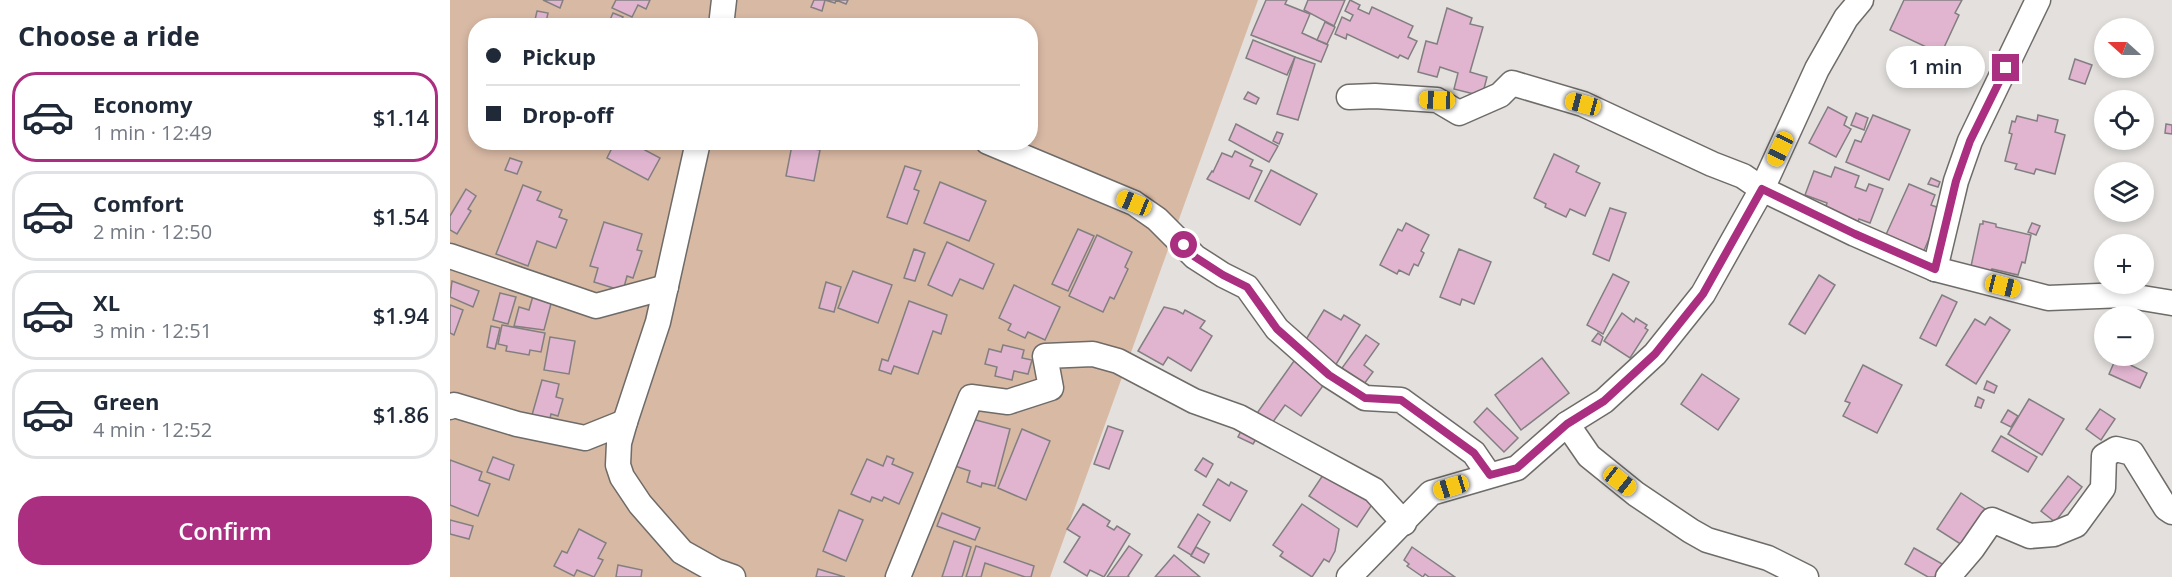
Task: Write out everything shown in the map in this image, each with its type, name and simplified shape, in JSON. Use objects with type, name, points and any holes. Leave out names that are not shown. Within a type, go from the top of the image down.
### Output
[{"type":"street","points":[[722,18],[724,0]]},
{"type":"street","points":[[1349,577],[1431,493],[1517,468],[1567,424],[1604,401],[1655,354],[1703,294],[1762,189],[1817,69],[1846,18],[1862,0]]},
{"type":"street","points":[[1935,269],[1956,181],[1970,141],[2038,0]]},
{"type":"street","points":[[1349,97],[1375,96],[1437,100],[1459,113],[1500,95],[1512,83],[1583,104],[1743,176],[1762,189],[1855,234],[1935,269],[2048,298],[2124,295],[2172,303]]},
{"type":"street","points":[[696,150],[666,288],[648,355],[619,443],[618,465],[622,477],[640,504],[682,552],[716,571],[733,577]]},
{"type":"street","points":[[1007,150],[1134,203],[1157,219],[1195,257],[1247,287],[1277,329],[1329,375],[1365,398],[1401,400],[1474,453],[1490,475]]},
{"type":"street","points":[[450,256],[596,306],[666,288]]},
{"type":"street","points":[[898,577],[971,397],[1008,402],[1052,388],[1045,356],[1093,354],[1118,361],[1194,401],[1239,417],[1374,490],[1404,523]]},
{"type":"street","points":[[450,407],[454,405],[517,424],[585,438],[618,465]]},
{"type":"street","points":[[585,438],[625,422]]},
{"type":"street","points":[[1567,424],[1589,456],[1636,494],[1691,531],[1707,540],[1768,558],[1806,577]]},
{"type":"street","points":[[1948,577],[1972,549],[1992,520],[2030,536],[2054,534],[2076,525],[2103,488],[2104,456],[2116,449],[2132,453],[2166,508],[2172,512]]},
{"type":"shaded area","points":[[450,0],[1258,0],[1050,577],[450,577]]},
{"type":"building","points":[[543,0],[563,0],[560,8]]},
{"type":"building","points":[[616,0],[650,0],[646,9],[638,5],[632,17],[612,8]]},
{"type":"building","points":[[814,0],[825,0],[822,11],[811,7]]},
{"type":"building","points":[[836,0],[848,0],[846,4]]},
{"type":"building","points":[[1266,0],[1287,0],[1285,4],[1310,14],[1302,33],[1328,45],[1321,62],[1251,35]]},
{"type":"building","points":[[1308,0],[1345,0],[1334,26],[1304,10]]},
{"type":"building","points":[[1350,0],[1360,5],[1358,9],[1369,14],[1372,7],[1413,26],[1408,37],[1417,41],[1408,59],[1400,55],[1398,58],[1347,34],[1346,39],[1335,34],[1342,17],[1350,21],[1353,15],[1345,11]]},
{"type":"building","points":[[1904,0],[1962,0],[1955,13],[1959,15],[1941,54],[1890,30]]},
{"type":"building","points":[[1447,8],[1472,18],[1470,24],[1483,27],[1470,72],[1487,77],[1482,96],[1454,89],[1458,73],[1440,67],[1437,77],[1418,72],[1426,41],[1437,44]]},
{"type":"building","points":[[537,11],[548,13],[547,18],[535,18]]},
{"type":"building","points":[[613,13],[623,17],[622,18],[611,18]]},
{"type":"building","points":[[1325,22],[1335,27],[1327,44],[1317,40]]},
{"type":"building","points":[[1253,40],[1295,57],[1287,75],[1246,58]]},
{"type":"building","points":[[1295,57],[1315,64],[1298,120],[1277,114]]},
{"type":"building","points":[[2075,59],[2092,65],[2085,84],[2069,79]]},
{"type":"building","points":[[1248,92],[1259,98],[1256,104],[1244,99]]},
{"type":"building","points":[[1828,107],[1847,117],[1844,125],[1851,129],[1836,157],[1809,143]]},
{"type":"building","points":[[1856,113],[1868,118],[1864,130],[1851,125]]},
{"type":"building","points":[[1873,115],[1910,130],[1889,180],[1846,162],[1855,140],[1861,142]]},
{"type":"building","points":[[2038,115],[2058,120],[2055,132],[2065,135],[2055,174],[2036,169],[2034,174],[2015,169],[2017,164],[2005,161],[2012,134],[2009,133],[2012,121],[2015,122],[2017,116],[2037,121]]},
{"type":"building","points":[[1236,124],[1278,146],[1269,162],[1229,140]]},
{"type":"building","points":[[2166,124],[2172,125],[2172,134],[2165,133]]},
{"type":"building","points":[[1277,132],[1283,134],[1279,144],[1273,141]]},
{"type":"building","points":[[611,150],[645,150],[660,158],[648,180],[607,158]]},
{"type":"building","points":[[791,150],[820,150],[814,181],[786,176]]},
{"type":"building","points":[[1235,151],[1253,160],[1250,166],[1262,171],[1249,199],[1207,179],[1222,153],[1232,157]]},
{"type":"building","points":[[1554,154],[1579,166],[1576,172],[1600,183],[1585,216],[1570,209],[1566,217],[1545,207],[1546,204],[1534,198]]},
{"type":"building","points":[[510,158],[522,162],[517,174],[505,170]]},
{"type":"building","points":[[905,166],[921,171],[914,189],[919,191],[907,224],[887,217]]},
{"type":"building","points":[[1835,167],[1859,176],[1855,187],[1866,191],[1869,184],[1883,189],[1870,223],[1859,219],[1855,230],[1824,213],[1827,203],[1805,195],[1814,171],[1831,177]]},
{"type":"building","points":[[1271,170],[1317,194],[1300,225],[1255,201]]},
{"type":"building","points":[[1931,178],[1940,182],[1938,187],[1928,184]]},
{"type":"building","points":[[940,182],[986,201],[969,241],[924,223]]},
{"type":"building","points":[[1909,184],[1935,195],[1931,205],[1942,209],[1922,255],[1884,239]]},
{"type":"building","points":[[523,185],[541,192],[537,200],[562,210],[559,217],[567,220],[556,248],[537,241],[528,266],[496,254]]},
{"type":"building","points":[[466,189],[476,196],[468,209],[471,211],[457,234],[450,230],[450,216]]},
{"type":"building","points":[[1610,208],[1626,213],[1609,261],[1593,254]]},
{"type":"building","points":[[1983,221],[1996,224],[1996,227],[2031,235],[2025,263],[2022,262],[2018,275],[1992,269],[1990,276],[1970,271],[1980,224],[1983,224]]},
{"type":"building","points":[[604,222],[642,234],[637,250],[642,251],[633,278],[627,276],[623,291],[594,282],[598,268],[590,266]]},
{"type":"building","points":[[1406,223],[1429,235],[1421,251],[1424,253],[1418,266],[1414,264],[1409,275],[1399,270],[1397,274],[1380,265],[1398,229],[1402,231]]},
{"type":"building","points":[[2032,223],[2040,226],[2036,235],[2028,232]]},
{"type":"building","points":[[1078,229],[1094,236],[1068,291],[1052,284]]},
{"type":"building","points":[[1097,235],[1132,252],[1125,267],[1128,269],[1114,299],[1110,297],[1103,312],[1069,296]]},
{"type":"building","points":[[947,242],[994,264],[983,289],[960,279],[952,296],[928,285]]},
{"type":"building","points":[[914,249],[925,253],[915,281],[904,278]]},
{"type":"building","points":[[1459,249],[1491,262],[1474,304],[1462,299],[1460,305],[1440,297]]},
{"type":"building","points":[[853,271],[892,285],[878,323],[838,308]]},
{"type":"building","points":[[1613,274],[1629,282],[1603,334],[1587,325]]},
{"type":"building","points":[[1819,275],[1835,285],[1805,334],[1789,324]]},
{"type":"building","points":[[452,281],[479,291],[473,307],[450,297]]},
{"type":"building","points":[[826,282],[841,287],[834,312],[819,308]]},
{"type":"building","points":[[1014,285],[1060,307],[1045,340],[1028,332],[1025,338],[1008,330],[1011,324],[999,318]]},
{"type":"building","points":[[500,293],[516,297],[508,324],[493,320]]},
{"type":"building","points":[[1942,295],[1957,302],[1936,346],[1920,338]]},
{"type":"building","points":[[533,296],[552,300],[544,330],[514,326],[519,307],[529,310]]},
{"type":"building","points":[[909,301],[947,315],[941,334],[933,331],[918,374],[894,366],[891,374],[879,370],[882,359],[888,361]]},
{"type":"building","points":[[450,305],[463,310],[454,335],[450,333]]},
{"type":"building","points":[[1164,307],[1183,314],[1185,310],[1205,321],[1200,328],[1212,336],[1191,371],[1168,357],[1163,365],[1138,351]]},
{"type":"building","points":[[1324,310],[1341,320],[1344,315],[1360,325],[1335,366],[1302,346]]},
{"type":"building","points":[[1622,313],[1634,322],[1636,318],[1647,325],[1645,328],[1648,330],[1630,358],[1604,341]]},
{"type":"building","points":[[1990,317],[2010,330],[1976,384],[1946,365],[1975,319],[1985,325]]},
{"type":"building","points":[[502,325],[545,333],[541,352],[530,350],[529,355],[506,351],[507,346],[498,344]]},
{"type":"building","points":[[491,326],[500,328],[495,349],[487,347]]},
{"type":"building","points":[[1598,333],[1603,337],[1600,345],[1592,341]]},
{"type":"building","points":[[1366,335],[1379,344],[1364,365],[1373,372],[1364,384],[1342,368]]},
{"type":"building","points":[[550,337],[575,341],[569,374],[544,370]]},
{"type":"building","points":[[1003,345],[1024,350],[1022,358],[1032,360],[1028,374],[1014,371],[1012,380],[995,376],[997,367],[985,364],[989,349],[1001,352]]},
{"type":"building","points":[[1542,358],[1569,393],[1521,430],[1495,395]]},
{"type":"building","points":[[1294,361],[1325,383],[1301,416],[1285,405],[1270,426],[1255,416]]},
{"type":"building","points":[[1863,365],[1902,385],[1877,433],[1843,416],[1850,403],[1845,401]]},
{"type":"building","points":[[2112,366],[2133,366],[2147,373],[2140,388],[2109,374]]},
{"type":"building","points":[[1702,374],[1739,399],[1718,430],[1681,404]]},
{"type":"building","points":[[542,380],[559,384],[556,397],[563,399],[558,416],[551,414],[548,427],[530,422]]},
{"type":"building","points":[[1987,381],[1997,386],[1994,393],[1984,389]]},
{"type":"building","points":[[1978,397],[1984,400],[1981,408],[1975,406]]},
{"type":"building","points":[[2029,399],[2064,419],[2042,455],[2008,434]]},
{"type":"building","points":[[1487,408],[1518,438],[1504,452],[1474,422]]},
{"type":"building","points":[[2100,409],[2115,419],[2101,440],[2086,429]]},
{"type":"building","points":[[2008,410],[2018,416],[2011,427],[2001,422]]},
{"type":"building","points":[[968,418],[1010,429],[995,486],[982,483],[981,487],[967,482],[970,471],[955,466]]},
{"type":"building","points":[[1108,426],[1123,431],[1109,469],[1094,464]]},
{"type":"building","points":[[1022,429],[1050,441],[1026,500],[998,488]]},
{"type":"building","points":[[1242,429],[1258,436],[1253,444],[1238,437]]},
{"type":"building","points":[[2001,436],[2037,457],[2028,472],[1992,451]]},
{"type":"building","points":[[887,456],[894,459],[892,464],[913,473],[899,504],[884,497],[882,501],[872,497],[870,502],[851,494],[867,459],[883,466]]},
{"type":"building","points":[[493,457],[514,465],[509,480],[487,472]]},
{"type":"building","points":[[1203,458],[1213,464],[1206,477],[1195,470]]},
{"type":"building","points":[[450,460],[482,472],[479,480],[490,484],[478,516],[450,505]]},
{"type":"building","points":[[1325,472],[1373,503],[1357,527],[1309,496]]},
{"type":"building","points":[[2068,476],[2082,487],[2055,522],[2041,511]]},
{"type":"building","points":[[1218,479],[1229,486],[1231,482],[1247,491],[1230,521],[1203,505]]},
{"type":"building","points":[[1961,493],[1985,509],[1962,545],[1937,529]]},
{"type":"building","points":[[1083,504],[1110,521],[1107,526],[1114,530],[1117,526],[1130,534],[1104,577],[1090,570],[1087,576],[1064,562],[1080,537],[1067,529]]},
{"type":"building","points":[[1302,504],[1339,529],[1335,551],[1329,562],[1324,559],[1312,577],[1280,556],[1283,552],[1273,545]]},
{"type":"building","points":[[839,510],[863,520],[846,561],[823,551]]},
{"type":"building","points":[[942,513],[980,528],[975,540],[937,526]]},
{"type":"building","points":[[1198,514],[1210,522],[1191,555],[1178,547]]},
{"type":"building","points":[[450,520],[473,526],[469,539],[450,534]]},
{"type":"building","points":[[579,529],[606,543],[598,558],[603,560],[594,577],[577,570],[574,576],[554,566],[562,551],[567,553]]},
{"type":"building","points":[[954,541],[971,547],[962,577],[942,577]]},
{"type":"building","points":[[976,546],[1034,566],[1031,577],[985,563],[981,577],[966,577]]},
{"type":"building","points":[[1129,546],[1142,555],[1129,577],[1107,577]]},
{"type":"building","points":[[1196,547],[1209,554],[1204,563],[1191,556]]},
{"type":"building","points":[[1412,547],[1455,577],[1429,577],[1425,574],[1423,577],[1407,566],[1409,564],[1404,560]]},
{"type":"building","points":[[1914,548],[1944,565],[1937,577],[1928,577],[1905,564]]},
{"type":"building","points":[[1174,555],[1200,577],[1155,577]]},
{"type":"building","points":[[618,565],[642,570],[641,577],[616,577]]},
{"type":"building","points":[[818,569],[845,577],[816,577]]},
{"type":"route","points":[[1184,245],[1195,257],[1247,287],[1277,329],[1329,375],[1365,398],[1401,400],[1474,453],[1490,475],[1517,468],[1567,424],[1604,401],[1655,354],[1703,294],[1762,189],[1855,234],[1935,269],[1956,181],[1970,141],[2006,68]]}]
